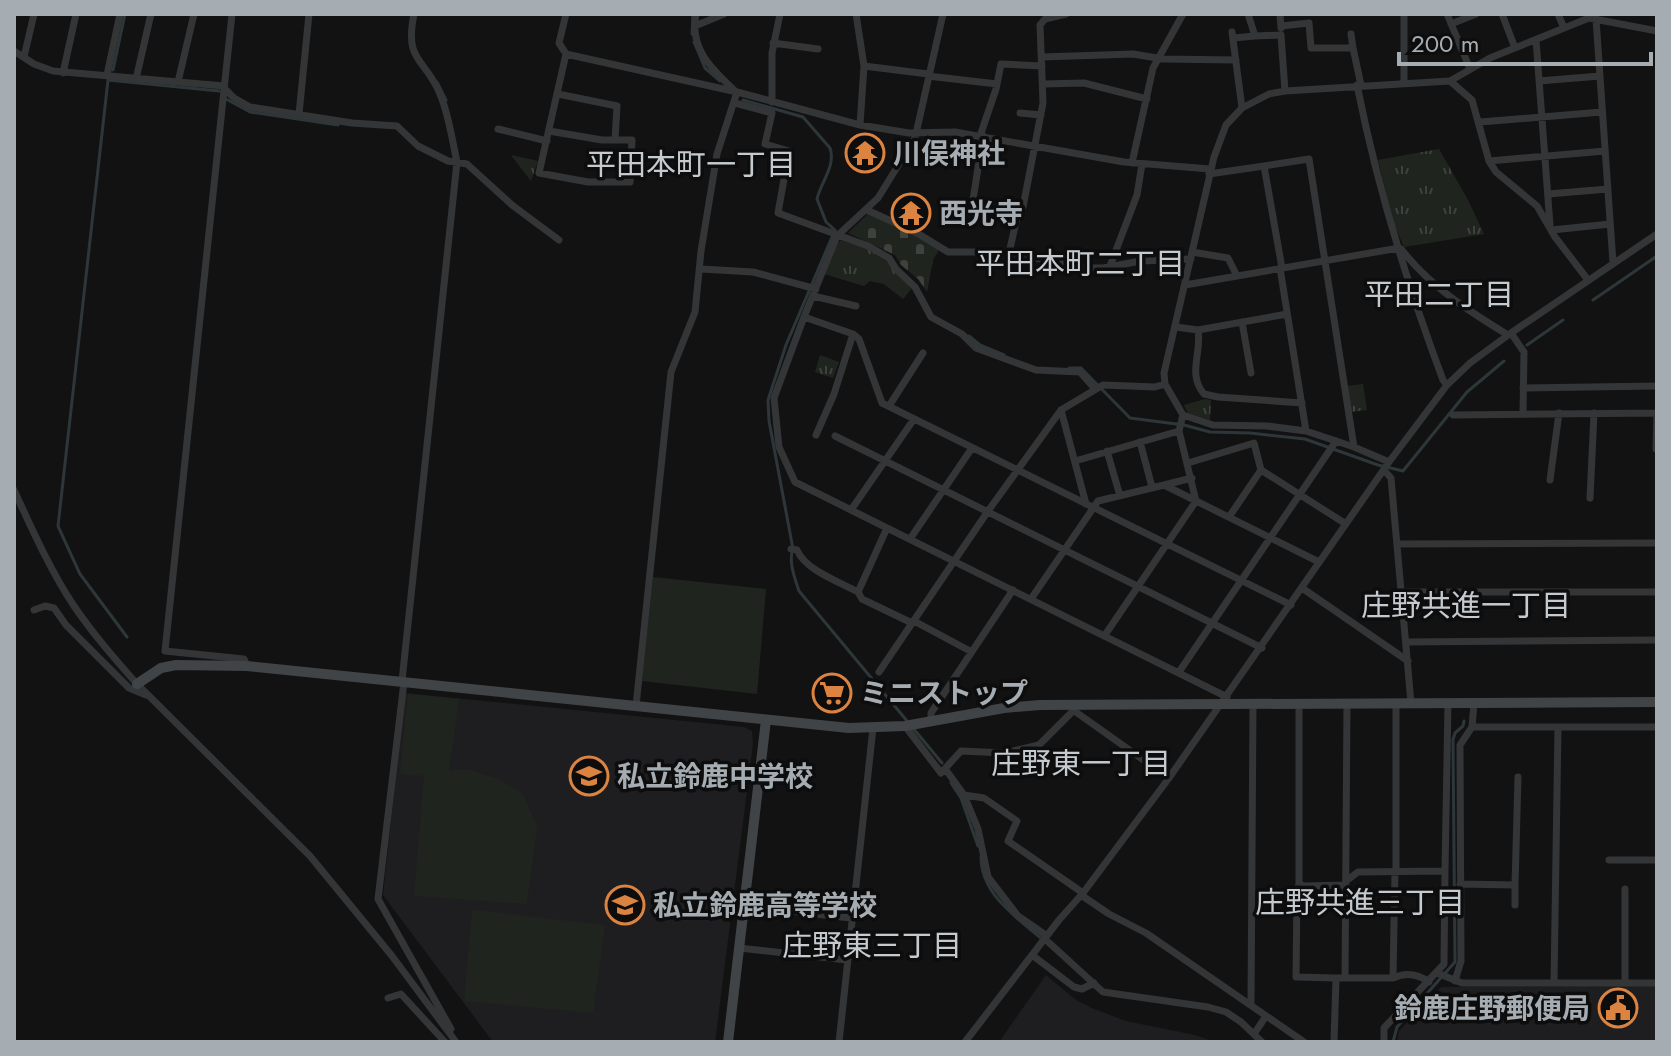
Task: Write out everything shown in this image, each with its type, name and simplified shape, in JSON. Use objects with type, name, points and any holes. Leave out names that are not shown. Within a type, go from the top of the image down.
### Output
[{"type":"street","points":[[24,57],[34,14]]},
{"type":"street","points":[[63,73],[76,14]]},
{"type":"street","points":[[107,75],[120,14]]},
{"type":"street","points":[[136,79],[151,14]]},
{"type":"street","points":[[178,82],[194,14]]},
{"type":"street","points":[[232,14],[165,651],[244,659],[247,666]]},
{"type":"street","points":[[299,114],[309,14]]},
{"type":"street","points":[[414,14],[409,40],[412,52],[440,93],[457,162],[378,899],[454,1035],[451,1041]]},
{"type":"street","points":[[549,131],[632,140],[630,182],[588,182],[539,173],[566,54],[559,43],[566,14]]},
{"type":"street","points":[[696,14],[697,43],[708,66],[737,92]]},
{"type":"street","points":[[695,26],[724,14]]},
{"type":"street","points":[[772,102],[773,43],[780,14]]},
{"type":"street","points":[[856,14],[864,66],[860,125]]},
{"type":"street","points":[[943,14],[916,132],[886,188],[867,210],[835,234],[774,398],[779,447],[792,480],[1179,672],[1224,701]]},
{"type":"street","points":[[1009,253],[1018,213],[1023,207],[1041,115],[1040,25],[1042,21],[1066,14]]},
{"type":"street","points":[[1132,163],[1153,68],[1183,14]]},
{"type":"street","points":[[1248,14],[1255,36]]},
{"type":"street","points":[[1280,14],[1285,91]]},
{"type":"street","points":[[1404,14],[1404,83]]},
{"type":"street","points":[[1447,14],[1470,69]]},
{"type":"street","points":[[1451,24],[1476,14]]},
{"type":"street","points":[[1502,14],[1515,48]]},
{"type":"street","points":[[1558,14],[1564,28]]},
{"type":"street","points":[[1591,17],[1600,76],[1613,263]]},
{"type":"street","points":[[1105,635],[1196,501],[1179,429],[1182,416],[1165,384],[1164,373],[1210,172],[1222,133],[1242,108],[1254,100],[1285,91],[1450,81],[1515,48],[1591,17],[1657,31]]},
{"type":"street","points":[[1242,108],[1233,35],[1255,36],[1281,30],[1309,18],[1311,48],[1353,48]]},
{"type":"street","points":[[1351,34],[1368,138],[1402,264],[1447,385]]},
{"type":"street","points":[[1536,40],[1551,229]]},
{"type":"street","points":[[773,43],[818,49]]},
{"type":"street","points":[[14,51],[43,68],[63,73],[224,87],[234,98],[250,107],[360,124],[392,125],[404,131],[418,146],[448,161],[467,164],[512,205],[559,240]]},
{"type":"street","points":[[566,54],[737,92],[860,125],[916,132],[955,132],[1132,163],[1210,172],[1309,159],[1354,447]]},
{"type":"street","points":[[1018,213],[973,200],[982,136],[1001,64],[1133,54],[1236,60]]},
{"type":"street","points":[[864,66],[997,84]]},
{"type":"street","points":[[1539,81],[1600,76]]},
{"type":"street","points":[[1450,81],[1472,100],[1489,161],[1501,177],[1537,206],[1588,280]]},
{"type":"street","points":[[1043,84],[1084,83],[1147,99]]},
{"type":"street","points":[[636,706],[670,382],[695,312],[717,154],[737,92]]},
{"type":"street","points":[[558,94],[617,106],[615,140]]},
{"type":"street","points":[[735,103],[772,113],[765,144],[789,151],[778,213],[889,258],[915,287],[931,317],[966,338],[976,348],[1036,370],[1080,372],[1099,387]]},
{"type":"street","points":[[1480,122],[1602,112]]},
{"type":"street","points":[[1020,113],[1041,115]]},
{"type":"street","points":[[498,129],[547,141]]},
{"type":"street","points":[[1489,161],[1605,151]]},
{"type":"street","points":[[1110,266],[1137,195],[1142,164]]},
{"type":"street","points":[[1264,166],[1306,431]]},
{"type":"street","points":[[1548,194],[1608,189]]},
{"type":"street","points":[[867,210],[917,233],[948,252],[1009,253],[1086,268],[1192,256],[1228,258],[1237,276]]},
{"type":"street","points":[[1551,229],[1610,224]]},
{"type":"street","points":[[965,1042],[1169,778],[1389,462],[1447,385],[1470,363],[1510,334],[1657,234]]},
{"type":"street","points":[[1185,285],[1399,248]]},
{"type":"street","points":[[1399,248],[1440,291],[1510,334],[1524,352],[1523,413]]},
{"type":"street","points":[[701,269],[753,272],[856,306]]},
{"type":"street","points":[[1176,327],[1198,330],[1287,314]]},
{"type":"street","points":[[804,317],[853,334],[859,339],[882,403],[1291,605]]},
{"type":"street","points":[[1242,322],[1251,373]]},
{"type":"street","points":[[966,338],[972,329]]},
{"type":"street","points":[[1198,330],[1199,353],[1194,374],[1204,394],[1302,403]]},
{"type":"street","points":[[816,435],[834,394],[853,334]]},
{"type":"street","points":[[889,406],[923,353]]},
{"type":"street","points":[[879,672],[1016,469],[1061,410],[1099,387],[1155,387],[1165,384]]},
{"type":"street","points":[[1523,388],[1657,386]]},
{"type":"street","points":[[1061,410],[1090,505]]},
{"type":"street","points":[[1550,480],[1559,413]]},
{"type":"street","points":[[1590,498],[1594,413]]},
{"type":"street","points":[[1453,415],[1657,413],[1656,449]]},
{"type":"street","points":[[1182,416],[1213,425],[1267,426],[1306,431],[1389,462]]},
{"type":"street","points":[[851,510],[914,419]]},
{"type":"street","points":[[1075,461],[1179,429]]},
{"type":"street","points":[[835,436],[1262,648]]},
{"type":"street","points":[[1179,672],[1336,441]]},
{"type":"street","points":[[1140,442],[1152,487]]},
{"type":"street","points":[[1188,463],[1254,443],[1261,470],[1346,524]]},
{"type":"street","points":[[910,539],[972,448]]},
{"type":"street","points":[[1107,451],[1120,496]]},
{"type":"street","points":[[1229,517],[1261,470]]},
{"type":"street","points":[[1384,470],[1391,478],[1411,703]]},
{"type":"street","points":[[1031,599],[1090,505],[1192,478]]},
{"type":"street","points":[[1164,485],[1319,562]]},
{"type":"street","points":[[14,490],[41,547],[74,605],[148,696],[310,856],[392,956],[451,1041]]},
{"type":"street","points":[[858,592],[887,528]]},
{"type":"street","points":[[1397,544],[1657,543]]},
{"type":"street","points":[[794,550],[811,566],[858,592],[862,599],[970,651]]},
{"type":"street","points":[[1302,588],[1408,661]]},
{"type":"street","points":[[931,721],[931,713],[1013,590]]},
{"type":"street","points":[[1402,592],[1657,592]]},
{"type":"street","points":[[34,610],[45,606],[54,608],[66,625],[129,688],[148,696]]},
{"type":"street","points":[[1406,642],[1657,640]]},
{"type":"street","points":[[137,684],[161,668],[176,665],[247,666],[766,720],[873,728],[905,726],[1004,708],[1224,701],[1253,704],[1657,702]]},
{"type":"street","points":[[1448,703],[1453,851],[1460,884],[1461,961],[1455,981]]},
{"type":"street","points":[[1384,1042],[1384,1028],[1444,964],[1445,871],[1453,851],[1460,745],[1472,727],[1474,703]]},
{"type":"street","points":[[1251,1005],[1253,704]]},
{"type":"street","points":[[1299,704],[1296,977],[1393,978],[1420,975],[1429,982]]},
{"type":"street","points":[[1334,1042],[1346,883],[1347,704]]},
{"type":"street","points":[[1393,978],[1396,704]]},
{"type":"street","points":[[944,772],[961,751],[1004,753],[1039,745],[1073,708]]},
{"type":"street","points":[[1073,708],[1169,778]]},
{"type":"street","points":[[728,1042],[766,720]]},
{"type":"street","points":[[905,726],[964,795],[982,842],[988,877],[1018,916],[1090,986]]},
{"type":"street","points":[[1472,727],[1657,727]]},
{"type":"street","points":[[1554,983],[1558,727]]},
{"type":"street","points":[[839,1042],[873,728]]},
{"type":"street","points":[[1515,905],[1518,777]]},
{"type":"street","points":[[964,795],[984,798],[1017,821],[1008,841],[1109,914],[1146,933],[1304,1042]]},
{"type":"street","points":[[1609,860],[1657,860]]},
{"type":"street","points":[[1299,884],[1346,883],[1358,872],[1445,871]]},
{"type":"street","points":[[1460,884],[1515,885]]},
{"type":"street","points":[[1625,889],[1625,983]]},
{"type":"street","points":[[744,906],[851,918]]},
{"type":"street","points":[[739,948],[847,960]]},
{"type":"street","points":[[1032,955],[1074,987],[1090,986],[1109,993],[1226,1012],[1262,1042]]},
{"type":"street","points":[[1437,973],[1455,981],[1657,983]]},
{"type":"street","points":[[388,998],[401,994],[451,1041]]},
{"type":"street","points":[[1254,1034],[1266,1016]]},
{"type":"shaded area","points":[[405,693],[744,727],[752,731],[753,744],[715,1042],[493,1042],[383,895]]},
{"type":"shaded area","points":[[1046,975],[1076,1000],[1094,1009],[1126,1021],[1215,1042],[999,1042]]},
{"type":"shaded area","points":[[1657,986],[1657,1042],[1397,1042],[1399,1031],[1441,987]]},
{"type":"green space","points":[[1439,149],[1484,234],[1404,247],[1394,224],[1378,160]]},
{"type":"green space","points":[[511,155],[538,161],[531,181]]},
{"type":"green space","points":[[868,214],[915,235],[939,250],[933,260],[927,292],[895,255],[848,233]]},
{"type":"green space","points":[[842,240],[881,258],[913,287],[903,299],[884,284],[870,281],[864,286],[824,274],[838,242]]},
{"type":"green space","points":[[820,355],[839,362],[833,378],[815,372]]},
{"type":"green space","points":[[1363,384],[1367,410],[1351,412],[1347,386]]},
{"type":"green space","points":[[1211,400],[1210,420],[1188,413],[1184,405]]},
{"type":"green space","points":[[653,577],[766,589],[757,694],[642,681]]},
{"type":"green space","points":[[408,694],[459,699],[449,771],[467,769],[498,779],[523,794],[537,826],[527,904],[414,896],[424,776],[400,774]]},
{"type":"green space","points":[[472,910],[605,925],[593,1013],[464,1001]]},
{"type":"waterway","points":[[113,70],[125,14]]},
{"type":"waterway","points":[[692,34],[693,14]]},
{"type":"waterway","points":[[694,42],[705,68],[720,81]]},
{"type":"waterway","points":[[127,637],[80,574],[58,526],[108,80],[219,91]]},
{"type":"waterway","points":[[437,82],[446,100]]},
{"type":"waterway","points":[[226,99],[250,112],[338,125]]},
{"type":"waterway","points":[[743,100],[803,117],[830,148],[831,155],[830,168],[817,199],[826,222],[835,230],[786,345],[768,400],[769,421],[793,549],[794,576],[799,591],[942,763]]},
{"type":"waterway","points":[[1593,300],[1657,256]]},
{"type":"waterway","points":[[1527,345],[1563,320]]},
{"type":"waterway","points":[[969,336],[980,345],[1004,355]]},
{"type":"waterway","points":[[1069,368],[1081,368],[1130,418],[1184,425],[1210,432],[1305,439],[1403,471],[1467,392],[1504,361]]},
{"type":"waterway","points":[[1393,1042],[1397,1027],[1455,962],[1453,740],[1464,721]]},
{"type":"waterway","points":[[951,783],[961,798],[978,846]]},
{"type":"waterway","points":[[981,857],[987,883],[994,894],[1043,940]]},
{"type":"place","name":"川俣神社","points":[[865,153]]},
{"type":"place","name":"西光寺","points":[[911,213]]},
{"type":"place","name":"ミニストップ","points":[[832,693]]},
{"type":"place","name":"私立鈴鹿中学校","points":[[589,776]]},
{"type":"place","name":"私立鈴鹿高等学校","points":[[625,905]]},
{"type":"place","name":"鈴鹿庄野郵便局","points":[[1618,1008]]},
{"type":"district","name":"平田本町一丁目","points":[[691,165]]},
{"type":"district","name":"平田本町二丁目","points":[[1080,264]]},
{"type":"district","name":"平田二丁目","points":[[1439,295]]},
{"type":"district","name":"庄野共進一丁目","points":[[1466,606]]},
{"type":"district","name":"庄野東一丁目","points":[[1081,764]]},
{"type":"district","name":"庄野共進三丁目","points":[[1360,903]]},
{"type":"district","name":"庄野東三丁目","points":[[872,946]]}]
